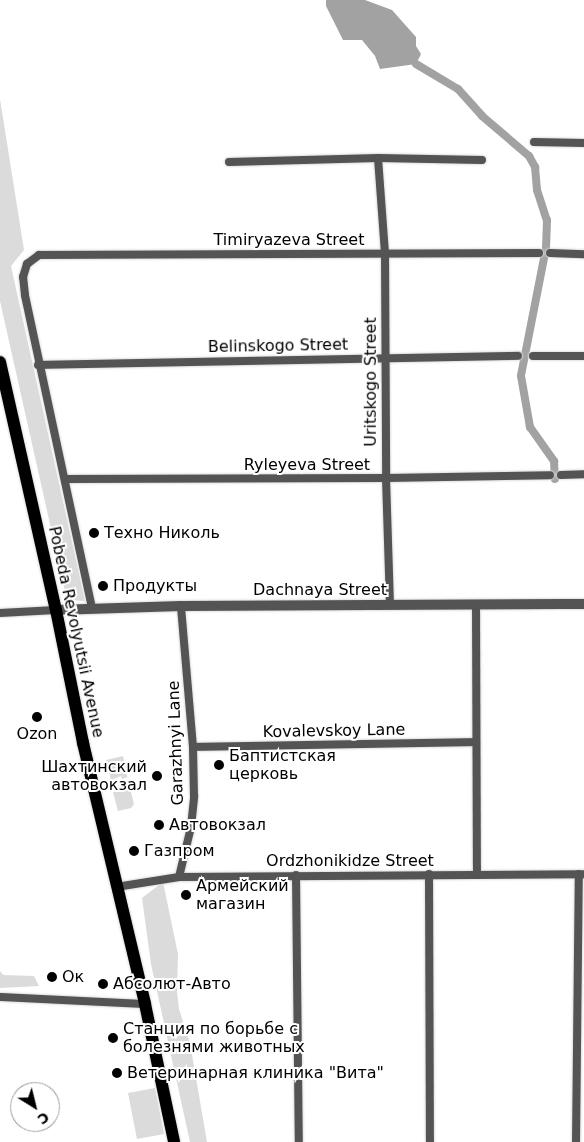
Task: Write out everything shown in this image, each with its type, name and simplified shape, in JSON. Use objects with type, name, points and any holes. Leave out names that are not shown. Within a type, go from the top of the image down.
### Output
[{"type":"main road","name":"Pobeda Revolyutsii Avenue","points":[[0,362],[56,610],[83,743],[145,1004],[174,1142]]},
{"type":"street","points":[[534,142],[584,143]]},
{"type":"street","points":[[229,162],[378,158],[482,160]]},
{"type":"street","name":"Uritskogo Street","points":[[378,158],[384,253],[386,478],[390,605]]},
{"type":"street","name":"Timiryazeva Street","points":[[38,365],[23,277],[27,264],[39,255],[539,253]]},
{"type":"street","points":[[550,253],[584,254]]},
{"type":"street","name":"Belinskogo Street","points":[[38,365],[384,357],[518,356]]},
{"type":"street","points":[[532,356],[584,356]]},
{"type":"street","points":[[38,365],[66,479],[92,608]]},
{"type":"street","points":[[561,475],[584,474]]},
{"type":"street","name":"Ryleyeva Street","points":[[66,479],[386,478],[550,475]]},
{"type":"street","points":[[476,604],[477,874]]},
{"type":"street","name":"Dachnaya Street","points":[[56,610],[181,606],[584,604]]},
{"type":"street","name":"Garazhnyi Lane","points":[[179,877],[192,827],[193,747],[181,606]]},
{"type":"street","points":[[0,613],[56,610]]},
{"type":"street","name":"Kovalevskoy Lane","points":[[193,747],[476,742]]},
{"type":"street","points":[[296,874],[300,1142]]},
{"type":"street","name":"Ordzhonikidze Street","points":[[116,887],[179,877],[296,874],[582,874]]},
{"type":"street","points":[[429,874],[430,1142]]},
{"type":"street","points":[[576,1142],[582,874]]},
{"type":"street","points":[[0,997],[145,1004]]},
{"type":"shaded area","points":[[326,0],[365,0],[392,10],[416,37],[416,46],[421,54],[416,64],[380,69],[375,56],[362,40],[343,40],[326,6]]},
{"type":"shaded area","points":[[0,99],[24,250],[11,266],[85,601],[67,600],[0,301]]},
{"type":"shaded area","points":[[123,756],[128,777],[122,779],[121,776],[111,780],[106,760]]},
{"type":"shaded area","points":[[130,788],[134,804],[131,808],[118,811],[113,792]]},
{"type":"shaded area","points":[[163,882],[178,954],[177,992],[179,1009],[190,1043],[207,1142],[190,1142],[151,964],[142,898]]},
{"type":"shaded area","points":[[0,971],[3,975],[34,976],[39,986],[0,988]]},
{"type":"shaded area","points":[[155,1088],[164,1134],[137,1139],[128,1093]]},
{"type":"waterway","points":[[416,64],[458,89],[482,116],[529,156],[535,167],[537,190],[547,220],[546,248],[521,376],[530,427],[554,461],[555,479]]},
{"type":"place","name":"Техно Николь","points":[[94,533]]},
{"type":"place","name":"Продукты","points":[[103,586]]},
{"type":"place","name":"Ozon","points":[[37,717]]},
{"type":"place","name":"Баптистская церковь","points":[[219,765]]},
{"type":"place","name":"Шахтинский автовокзал","points":[[157,776]]},
{"type":"place","name":"Автовокзал","points":[[159,825]]},
{"type":"place","name":"Газпром","points":[[134,851]]},
{"type":"place","name":"Армейский магазин","points":[[186,895]]},
{"type":"place","name":"Ок","points":[[52,977]]},
{"type":"place","name":"Абсолют-Авто","points":[[103,984]]},
{"type":"place","name":"Станция по борьбе с болезнями животных","points":[[113,1038]]},
{"type":"place","name":"Ветеринарная клиника \"Вита\"","points":[[117,1073]]}]
